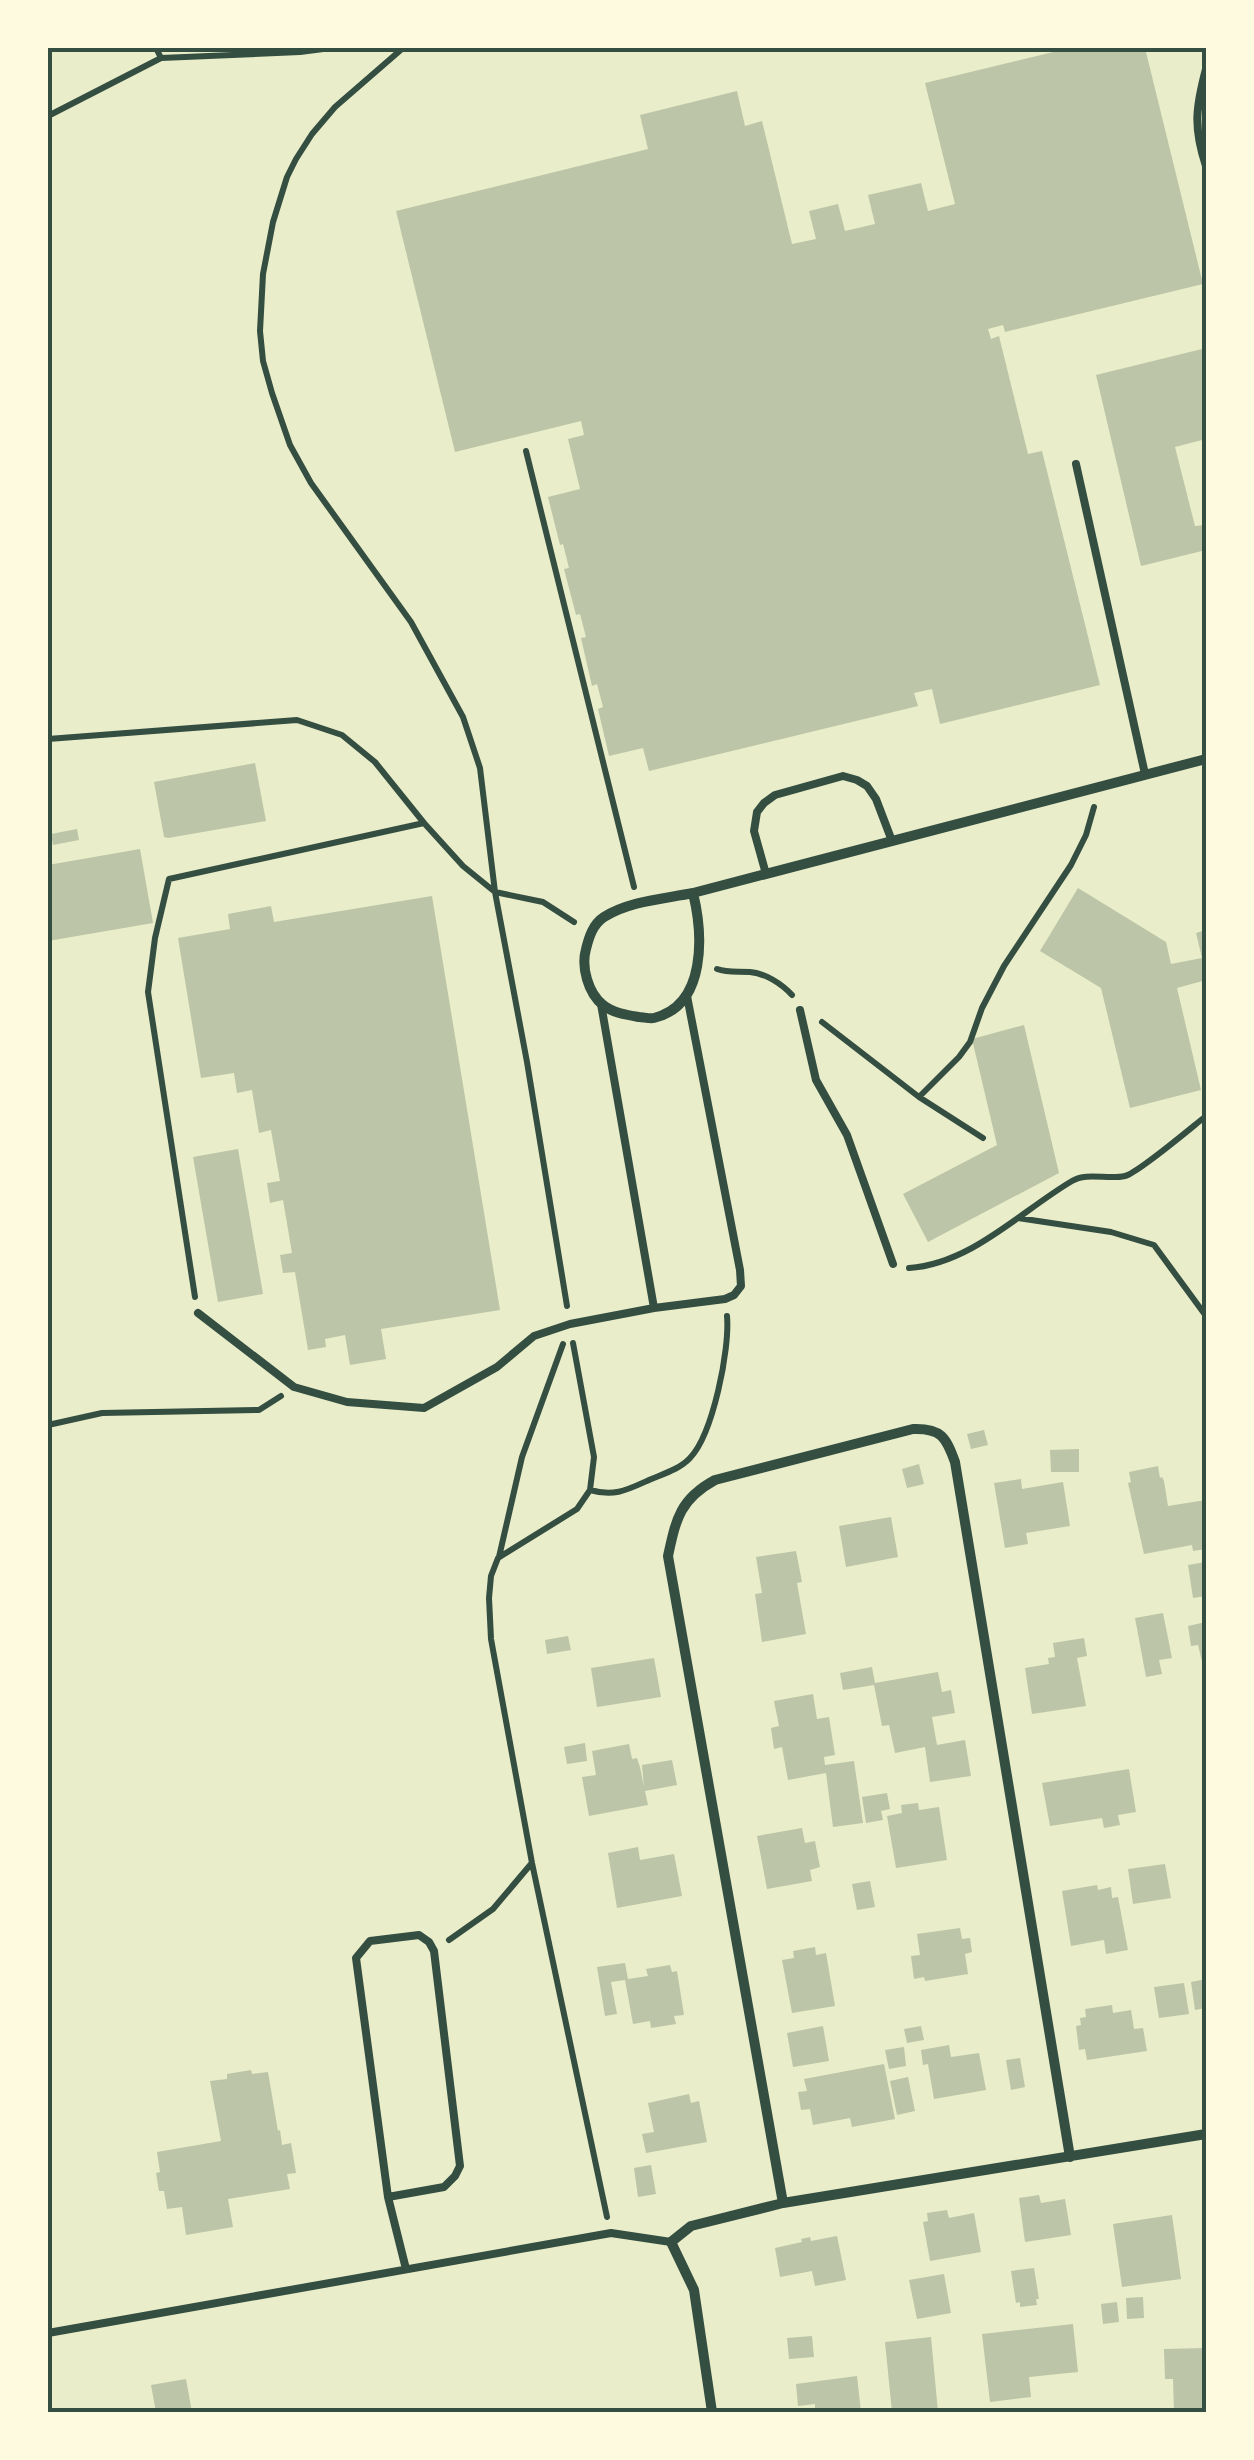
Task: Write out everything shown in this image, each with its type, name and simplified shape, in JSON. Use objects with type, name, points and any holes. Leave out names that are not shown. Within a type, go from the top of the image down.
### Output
[{"type":"street","points":[[692,893],[698,916],[698,962],[687,996],[672,1009],[652,1018],[622,1014],[601,1004],[587,980],[583,958],[590,934],[601,918],[638,903],[692,893],[1206,759]]},
{"type":"street","points":[[784,2203],[668,1556],[684,1503],[715,1480],[914,1429],[930,1428],[941,1434],[955,1462],[1070,2157]]},
{"type":"street","points":[[712,2412],[694,2290],[671,2242],[691,2226],[784,2203],[1206,2134]]},
{"type":"lane","points":[[1206,69],[1197,102],[1198,140],[1206,166]]},
{"type":"lane","points":[[1076,464],[1145,774]]},
{"type":"lane","points":[[766,874],[754,831],[764,803],[775,795],[843,776],[866,786],[876,799],[892,841]]},
{"type":"lane","points":[[198,1312],[294,1387],[347,1402],[424,1408],[497,1368],[534,1336],[570,1324],[734,1295],[741,1286],[740,1270],[687,996]]},
{"type":"lane","points":[[601,1004],[654,1308]]},
{"type":"lane","points":[[800,1010],[816,1080],[847,1135],[893,1264]]},
{"type":"lane","points":[[388,2197],[444,2187],[460,2166],[434,1950],[419,1935],[370,1941],[356,1958],[388,2197],[406,2270]]},
{"type":"lane","points":[[48,2333],[611,2233],[671,2242]]},
{"type":"path","points":[[156,48],[160,58]]},
{"type":"path","points":[[48,116],[160,58],[332,48]]},
{"type":"path","points":[[403,48],[335,108],[312,134],[292,168],[277,210],[260,318],[264,361],[290,445],[310,483],[412,622],[463,717],[480,768],[495,892],[594,1458],[590,1490],[577,1509],[498,1558]]},
{"type":"path","points":[[526,451],[638,903]]},
{"type":"path","points":[[48,739],[297,720],[342,735],[376,762],[463,866],[495,892],[543,902],[590,934]]},
{"type":"path","points":[[919,1097],[970,1042],[1004,966],[1071,865],[1086,835],[1099,786]]},
{"type":"path","points":[[198,1312],[148,992],[169,880],[424,823]]},
{"type":"path","points":[[698,962],[723,972],[754,972],[783,986],[800,1010],[847,1040],[919,1097],[983,1138]]},
{"type":"path","points":[[893,1264],[912,1268],[959,1254],[1077,1178],[1128,1176],[1206,1116]]},
{"type":"path","points":[[1017,1218],[1111,1232],[1154,1245],[1206,1316]]},
{"type":"path","points":[[590,1490],[611,1495],[678,1468],[694,1454],[718,1394],[728,1331],[725,1299]]},
{"type":"path","points":[[570,1324],[522,1456],[488,1598],[491,1639],[532,1863],[611,2233]]},
{"type":"path","points":[[48,1425],[102,1413],[259,1410],[294,1387]]},
{"type":"path","points":[[434,1950],[494,1909],[532,1863]]},
{"type":"building","points":[[1070,48],[1145,48],[1203,284],[1005,332],[1003,325],[988,329],[991,339],[999,336],[1028,454],[1042,451],[1100,685],[940,724],[932,689],[914,693],[918,706],[649,771],[643,748],[609,756],[598,709],[603,707],[597,684],[592,686],[581,638],[586,637],[580,614],[576,615],[564,569],[569,568],[548,497],[580,489],[568,439],[584,435],[581,421],[455,452],[396,211],[648,149],[640,115],[737,91],[745,126],[762,121],[792,244],[816,239],[809,211],[838,204],[845,231],[875,224],[868,195],[921,183],[928,211],[955,204],[925,83]]},
{"type":"building","points":[[1206,348],[1206,439],[1175,447],[1195,526],[1206,525],[1206,550],[1141,566],[1096,375]]},
{"type":"building","points":[[255,763],[266,821],[164,837],[154,782]]},
{"type":"building","points":[[77,829],[79,840],[53,845],[51,834]]},
{"type":"building","points":[[140,849],[153,923],[48,941],[48,865]]},
{"type":"building","points":[[1078,888],[1166,942],[1171,964],[1202,958],[1196,933],[1206,930],[1206,980],[1177,988],[1201,1090],[1130,1108],[1101,988],[1040,951]]},
{"type":"building","points":[[432,896],[500,1310],[381,1329],[386,1359],[350,1365],[345,1335],[325,1339],[326,1347],[308,1350],[295,1272],[283,1273],[280,1255],[292,1253],[283,1200],[270,1203],[267,1183],[280,1181],[271,1130],[259,1133],[252,1090],[237,1093],[234,1073],[201,1078],[178,938],[230,929],[228,914],[271,906],[274,922]]},
{"type":"building","points":[[1024,1025],[1059,1173],[928,1242],[903,1194],[997,1145],[972,1039]]},
{"type":"building","points":[[238,1149],[263,1294],[218,1302],[193,1157]]},
{"type":"building","points":[[984,1430],[988,1445],[971,1449],[967,1434]]},
{"type":"building","points":[[1079,1449],[1079,1472],[1051,1472],[1050,1450]]},
{"type":"building","points":[[919,1464],[924,1484],[907,1488],[902,1469]]},
{"type":"building","points":[[1158,1466],[1168,1506],[1206,1500],[1206,1549],[1193,1551],[1192,1545],[1144,1554],[1129,1472]]},
{"type":"building","points":[[1021,1479],[1022,1489],[1063,1482],[1070,1526],[1026,1533],[1028,1544],[1005,1548],[994,1483]]},
{"type":"building","points":[[891,1517],[898,1557],[846,1567],[839,1526]]},
{"type":"building","points":[[796,1551],[806,1634],[762,1642],[755,1594],[762,1593],[756,1557]]},
{"type":"building","points":[[1206,1562],[1206,1596],[1193,1598],[1188,1565]]},
{"type":"building","points":[[1163,1613],[1172,1658],[1159,1660],[1162,1674],[1146,1677],[1135,1618]]},
{"type":"building","points":[[1206,1622],[1205,1674],[1198,1645],[1191,1646],[1188,1626]]},
{"type":"building","points":[[568,1636],[571,1650],[547,1654],[545,1640]]},
{"type":"building","points":[[1084,1638],[1087,1656],[1077,1658],[1086,1706],[1032,1714],[1025,1668],[1049,1664],[1048,1658],[1055,1657],[1053,1643]]},
{"type":"building","points":[[654,1658],[661,1697],[597,1707],[591,1668]]},
{"type":"building","points":[[872,1667],[875,1683],[938,1672],[942,1692],[951,1690],[955,1713],[932,1717],[937,1745],[965,1740],[971,1776],[930,1782],[925,1747],[895,1753],[889,1725],[882,1726],[874,1685],[843,1690],[840,1673]]},
{"type":"building","points":[[813,1694],[817,1719],[829,1717],[835,1755],[824,1757],[825,1765],[854,1761],[863,1823],[833,1827],[826,1773],[788,1780],[782,1747],[774,1749],[771,1728],[779,1726],[774,1701]]},
{"type":"building","points":[[585,1743],[587,1761],[567,1764],[564,1747]]},
{"type":"building","points":[[629,1744],[644,1787],[642,1765],[672,1760],[677,1785],[645,1791],[648,1805],[589,1816],[582,1777],[596,1775],[592,1751]]},
{"type":"building","points":[[1129,1769],[1136,1812],[1118,1815],[1120,1825],[1104,1828],[1102,1818],[1050,1826],[1042,1783]]},
{"type":"building","points":[[887,1793],[890,1809],[881,1811],[883,1820],[866,1823],[862,1797]]},
{"type":"building","points":[[918,1803],[919,1810],[939,1807],[947,1860],[896,1868],[887,1816],[902,1813],[901,1805]]},
{"type":"building","points":[[802,1828],[805,1843],[815,1841],[820,1867],[810,1870],[812,1881],[767,1889],[757,1836]]},
{"type":"building","points":[[638,1847],[640,1860],[674,1854],[682,1896],[617,1908],[608,1853]]},
{"type":"building","points":[[1165,1864],[1171,1898],[1133,1904],[1128,1869]]},
{"type":"building","points":[[870,1881],[875,1907],[857,1910],[852,1884]]},
{"type":"building","points":[[1097,1885],[1098,1890],[1111,1887],[1112,1898],[1118,1897],[1128,1950],[1106,1954],[1104,1940],[1071,1946],[1062,1891]]},
{"type":"building","points":[[960,1928],[962,1939],[970,1938],[972,1952],[965,1954],[968,1974],[925,1981],[924,1977],[914,1979],[911,1956],[920,1955],[917,1934]]},
{"type":"building","points":[[815,1947],[816,1955],[826,1953],[835,2006],[792,2013],[782,1960],[794,1958],[793,1951]]},
{"type":"building","points":[[625,1963],[628,1979],[648,1976],[646,1969],[670,1965],[672,1972],[677,1971],[684,2015],[674,2016],[676,2024],[651,2028],[650,2021],[633,2024],[625,1980],[611,1982],[617,2014],[605,2016],[597,1967]]},
{"type":"building","points":[[1206,1979],[1206,2008],[1195,2010],[1191,1982]]},
{"type":"building","points":[[1184,1983],[1189,2014],[1159,2018],[1154,1987]]},
{"type":"building","points":[[1112,2005],[1113,2013],[1131,2010],[1134,2029],[1143,2028],[1147,2051],[1087,2060],[1085,2049],[1079,2050],[1076,2026],[1081,2025],[1080,2018],[1086,2017],[1085,2009]]},
{"type":"building","points":[[823,2026],[829,2061],[793,2067],[787,2033]]},
{"type":"building","points":[[921,2026],[924,2040],[907,2043],[904,2029]]},
{"type":"building","points":[[949,2045],[951,2057],[979,2053],[986,2090],[934,2099],[928,2064],[923,2065],[921,2050]]},
{"type":"building","points":[[904,2047],[906,2066],[889,2069],[885,2050]]},
{"type":"building","points":[[1020,2058],[1025,2087],[1011,2090],[1006,2060]]},
{"type":"building","points":[[884,2064],[895,2119],[852,2127],[850,2118],[813,2125],[810,2109],[801,2110],[798,2092],[807,2091],[804,2079]]},
{"type":"building","points":[[251,2070],[252,2074],[268,2072],[282,2145],[291,2143],[296,2173],[287,2174],[290,2189],[228,2199],[233,2227],[186,2235],[182,2207],[167,2209],[164,2191],[159,2191],[157,2152],[221,2141],[210,2081]]},
{"type":"building","points":[[908,2077],[915,2111],[897,2115],[890,2081]]},
{"type":"building","points":[[689,2094],[691,2103],[699,2101],[707,2142],[646,2153],[642,2134],[654,2132],[648,2103]]},
{"type":"building","points":[[651,2165],[656,2194],[638,2197],[634,2168]]},
{"type":"building","points":[[1039,2195],[1041,2203],[1065,2199],[1071,2235],[1025,2242],[1019,2198]]},
{"type":"building","points":[[947,2210],[949,2218],[974,2213],[981,2252],[930,2261],[923,2222],[928,2221],[927,2213]]},
{"type":"building","points":[[1172,2215],[1181,2279],[1122,2287],[1113,2224]]},
{"type":"building","points":[[837,2236],[846,2280],[815,2286],[812,2271],[780,2277],[775,2248],[810,2237],[811,2241]]},
{"type":"building","points":[[1034,2268],[1037,2305],[1020,2307],[1011,2271]]},
{"type":"building","points":[[944,2274],[951,2313],[917,2319],[909,2280]]},
{"type":"building","points":[[1143,2297],[1144,2318],[1127,2319],[1126,2298]]},
{"type":"building","points":[[1117,2302],[1119,2322],[1103,2324],[1101,2304]]},
{"type":"building","points":[[1073,2324],[1078,2372],[1029,2377],[1031,2397],[990,2402],[982,2334]]},
{"type":"building","points":[[812,2336],[814,2357],[789,2359],[787,2338]]},
{"type":"building","points":[[931,2337],[938,2412],[892,2412],[885,2342]]},
{"type":"building","points":[[1206,2348],[1206,2412],[1174,2412],[1173,2379],[1165,2379],[1164,2349]]},
{"type":"building","points":[[857,2376],[861,2412],[815,2412],[815,2404],[798,2406],[796,2384]]},
{"type":"building","points":[[186,2379],[192,2412],[156,2412],[151,2385]]}]
